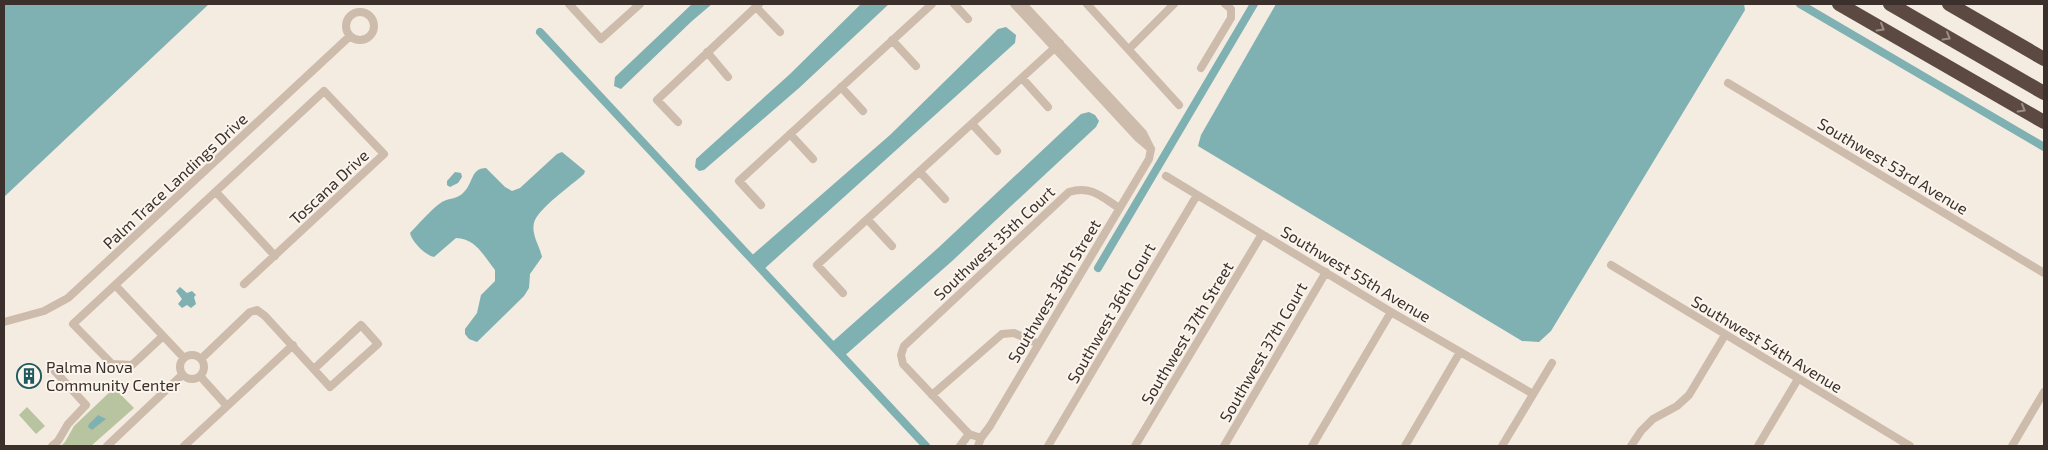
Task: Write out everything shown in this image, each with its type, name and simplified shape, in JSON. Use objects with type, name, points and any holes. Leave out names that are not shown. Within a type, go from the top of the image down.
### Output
[{"type":"highway","points":[[1839,4],[2044,122]]},
{"type":"highway","points":[[1890,4],[2044,93]]},
{"type":"highway","points":[[1949,4],[2044,59]]},
{"type":"street","points":[[569,4],[601,39],[640,4]]},
{"type":"street","points":[[761,205],[739,181],[932,4]]},
{"type":"street","points":[[954,4],[968,19]]},
{"type":"street","points":[[1014,4],[1058,46]]},
{"type":"street","points":[[1023,4],[1058,46]]},
{"type":"street","points":[[1087,4],[1179,105]]},
{"type":"street","points":[[1129,49],[1174,4]]},
{"type":"street","points":[[1201,68],[1231,18],[1231,9],[1225,4]]},
{"type":"street","points":[[678,122],[657,100],[757,5],[780,32]]},
{"type":"street","name":"Palm Trace Landings Drive","points":[[4,322],[44,311],[68,298],[350,36]]},
{"type":"street","points":[[892,40],[916,66]]},
{"type":"street","points":[[843,293],[817,266],[1058,46]]},
{"type":"street","name":"Southwest 36th Street","points":[[978,446],[981,438],[990,426],[1149,159],[1151,149],[1143,133],[1058,46]]},
{"type":"street","points":[[707,52],[728,77]]},
{"type":"street","points":[[1022,78],[1048,107]]},
{"type":"street","name":"Southwest 53rd Avenue","points":[[1728,84],[2044,273]]},
{"type":"street","points":[[841,87],[863,111]]},
{"type":"street","name":"Toscana Drive","points":[[163,336],[132,365],[116,365],[107,360],[73,324],[324,91],[384,154],[244,284]]},
{"type":"street","points":[[972,124],[997,151]]},
{"type":"street","points":[[790,134],[813,159]]},
{"type":"street","points":[[920,172],[945,199]]},
{"type":"street","name":"Southwest 55th Avenue","points":[[1166,176],[1391,312],[1533,394]]},
{"type":"street","name":"Southwest 35th Court","points":[[932,395],[903,364],[900,355],[904,346],[1069,192],[1080,188],[1090,190],[1119,208]]},
{"type":"street","points":[[216,192],[275,256]]},
{"type":"street","name":"Southwest 36th Court","points":[[1048,446],[1197,195]]},
{"type":"street","points":[[868,220],[892,246]]},
{"type":"street","name":"Southwest 37th Street","points":[[1135,446],[1262,234]]},
{"type":"street","name":"Southwest 54th Avenue","points":[[1611,265],[1910,446]]},
{"type":"street","name":"Southwest 37th Court","points":[[1224,446],[1326,272]]},
{"type":"street","points":[[115,285],[184,358]]},
{"type":"street","points":[[200,358],[250,312],[257,310],[330,387],[378,344],[361,325],[314,369]]},
{"type":"street","points":[[1312,446],[1391,312]]},
{"type":"street","points":[[981,438],[969,434],[932,395],[1002,334],[1014,333],[1039,344]]},
{"type":"street","points":[[1631,446],[1641,431],[1653,419],[1676,406],[1689,395],[1725,335]]},
{"type":"street","points":[[184,446],[292,345]]},
{"type":"street","points":[[1405,446],[1460,352]]},
{"type":"street","points":[[182,375],[180,367],[184,358],[192,355],[200,358]]},
{"type":"street","points":[[182,375],[193,380],[200,376],[204,370],[200,358]]},
{"type":"street","points":[[1502,446],[1552,362]]},
{"type":"street","points":[[51,367],[86,405],[68,424],[58,441],[52,446]]},
{"type":"street","points":[[107,446],[182,375]]},
{"type":"street","points":[[200,376],[228,406]]},
{"type":"street","points":[[1758,446],[1798,379]]},
{"type":"street","points":[[2012,446],[2044,392]]},
{"type":"street","points":[[963,445],[969,434]]},
{"type":"green space","points":[[114,388],[134,408],[91,446],[61,446],[74,426]]},
{"type":"green space","points":[[27,407],[45,426],[36,434],[19,415]]},
{"type":"water","points":[[4,4],[209,4],[4,197]]},
{"type":"water","points":[[692,4],[712,4],[621,89],[614,86],[615,77]]},
{"type":"water","points":[[861,4],[889,4],[799,88],[704,170],[699,171],[695,167],[696,159],[790,74]]},
{"type":"water","points":[[1276,4],[1744,4],[1745,10],[1551,331],[1539,342],[1522,341],[1198,146],[1201,135]]},
{"type":"water","points":[[1006,27],[1016,35],[1015,43],[763,270],[750,257],[890,135],[998,29]]},
{"type":"water","points":[[1089,112],[1095,115],[1099,121],[1096,127],[951,262],[842,358],[830,344],[938,248],[1081,114]]},
{"type":"water","points":[[562,152],[585,171],[584,174],[541,211],[534,223],[534,232],[542,257],[530,274],[529,288],[524,296],[477,342],[469,339],[465,334],[465,329],[477,313],[481,295],[495,281],[495,270],[483,254],[469,241],[456,238],[434,257],[419,248],[410,233],[441,203],[462,194],[477,171],[486,168],[505,187],[512,191],[520,188],[557,154]]},
{"type":"water","points":[[455,172],[461,173],[462,177],[458,183],[450,187],[447,185],[447,181]]},
{"type":"water","points":[[180,287],[187,293],[192,291],[196,295],[194,297],[196,304],[191,308],[187,305],[182,308],[178,304],[182,299],[176,291]]},
{"type":"water","points":[[98,415],[106,419],[92,430],[88,427],[89,424]]},
{"type":"waterway","points":[[1098,268],[1254,4]]},
{"type":"waterway","points":[[1800,4],[2044,147]]},
{"type":"waterway","points":[[540,32],[926,446]]},
{"type":"place","name":"Palma Nova Community Center","points":[[29,376]]}]
